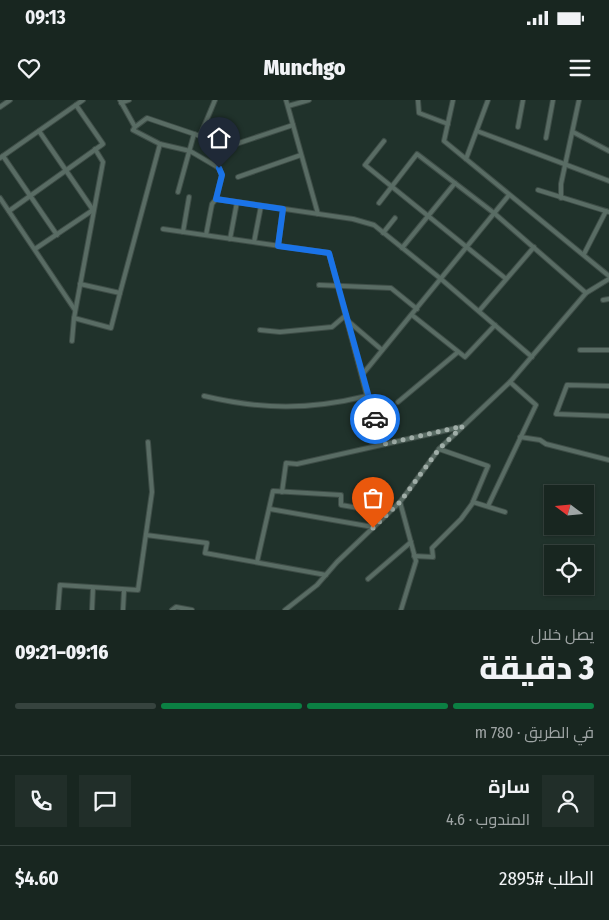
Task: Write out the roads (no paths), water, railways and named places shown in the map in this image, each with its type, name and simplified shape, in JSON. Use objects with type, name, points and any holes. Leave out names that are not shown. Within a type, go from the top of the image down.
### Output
[{"type":"street","points":[[0,107],[10,100]]},
{"type":"street","points":[[57,234],[2,157],[83,100]]},
{"type":"street","points":[[129,100],[121,101],[135,127],[133,130],[160,144],[190,151],[219,168],[222,175],[216,199],[212,204],[206,235]]},
{"type":"street","points":[[135,127],[147,118],[200,136],[215,100]]},
{"type":"street","points":[[286,100],[318,214]]},
{"type":"street","points":[[288,106],[308,100]]},
{"type":"street","points":[[418,100],[419,112],[448,124]]},
{"type":"street","points":[[285,610],[317,585],[400,502],[439,449],[510,382],[586,294],[609,277],[584,254],[444,141],[453,100]]},
{"type":"street","points":[[466,159],[488,100]]},
{"type":"street","points":[[518,127],[523,100]]},
{"type":"street","points":[[546,138],[553,100]]},
{"type":"street","points":[[561,198],[561,184],[579,100]]},
{"type":"street","points":[[9,211],[103,144],[76,105]]},
{"type":"street","points":[[227,147],[293,125]]},
{"type":"street","points":[[39,131],[93,210]]},
{"type":"street","points":[[477,131],[609,182]]},
{"type":"street","points":[[573,132],[609,151]]},
{"type":"street","points":[[178,192],[194,134]]},
{"type":"street","points":[[384,141],[365,165],[505,278]]},
{"type":"street","points":[[74,318],[112,328],[160,144]]},
{"type":"street","points":[[72,341],[75,310],[103,162],[95,150]]},
{"type":"street","points":[[379,203],[417,154],[494,213],[586,294]]},
{"type":"street","points":[[238,177],[301,155]]},
{"type":"street","points":[[402,248],[455,183]]},
{"type":"street","points":[[538,190],[608,212],[584,254]]},
{"type":"street","points":[[362,375],[442,279],[509,194]]},
{"type":"street","points":[[183,232],[189,197]]},
{"type":"street","points":[[0,198],[75,310]]},
{"type":"street","points":[[216,199],[318,214],[374,225],[442,279],[532,357]]},
{"type":"street","points":[[230,239],[237,202]]},
{"type":"street","points":[[254,242],[261,206]]},
{"type":"street","points":[[278,246],[283,209]]},
{"type":"street","points":[[35,249],[93,210]]},
{"type":"street","points":[[383,233],[395,218]]},
{"type":"street","points":[[163,229],[329,253],[368,396],[384,444]]},
{"type":"street","points":[[479,311],[505,278],[534,247]]},
{"type":"street","points":[[80,284],[120,293]]},
{"type":"street","points":[[320,285],[391,288],[417,309]]},
{"type":"street","points":[[603,300],[609,299]]},
{"type":"street","points":[[260,330],[280,332],[332,327],[346,315]]},
{"type":"street","points":[[412,315],[465,357],[495,324]]},
{"type":"street","points":[[348,322],[382,350]]},
{"type":"street","points":[[580,350],[609,350]]},
{"type":"street","points":[[398,402],[458,352]]},
{"type":"street","points":[[488,506],[536,405],[510,382]]},
{"type":"street","points":[[609,386],[567,385],[556,414],[609,416]]},
{"type":"street","points":[[204,396],[227,402],[279,407],[331,404],[368,396]]},
{"type":"street","points":[[282,492],[286,463],[297,464],[463,426]]},
{"type":"street","points":[[520,437],[540,440],[546,444],[609,460]]},
{"type":"street","points":[[58,610],[60,585],[124,591],[138,590],[152,492],[148,442]]},
{"type":"street","points":[[414,556],[432,557],[432,548],[461,519],[474,502],[488,466],[439,449]]},
{"type":"street","points":[[257,562],[273,491],[341,494],[341,505],[388,514]]},
{"type":"street","points":[[400,502],[416,562],[401,610]]},
{"type":"street","points":[[474,502],[505,512]]},
{"type":"street","points":[[270,509],[373,528]]},
{"type":"street","points":[[146,535],[207,544],[205,553],[326,575]]},
{"type":"street","points":[[368,579],[411,542]]},
{"type":"street","points":[[92,610],[93,588]]},
{"type":"street","points":[[123,610],[124,591]]},
{"type":"street","points":[[172,610],[176,607],[192,610]]}]
